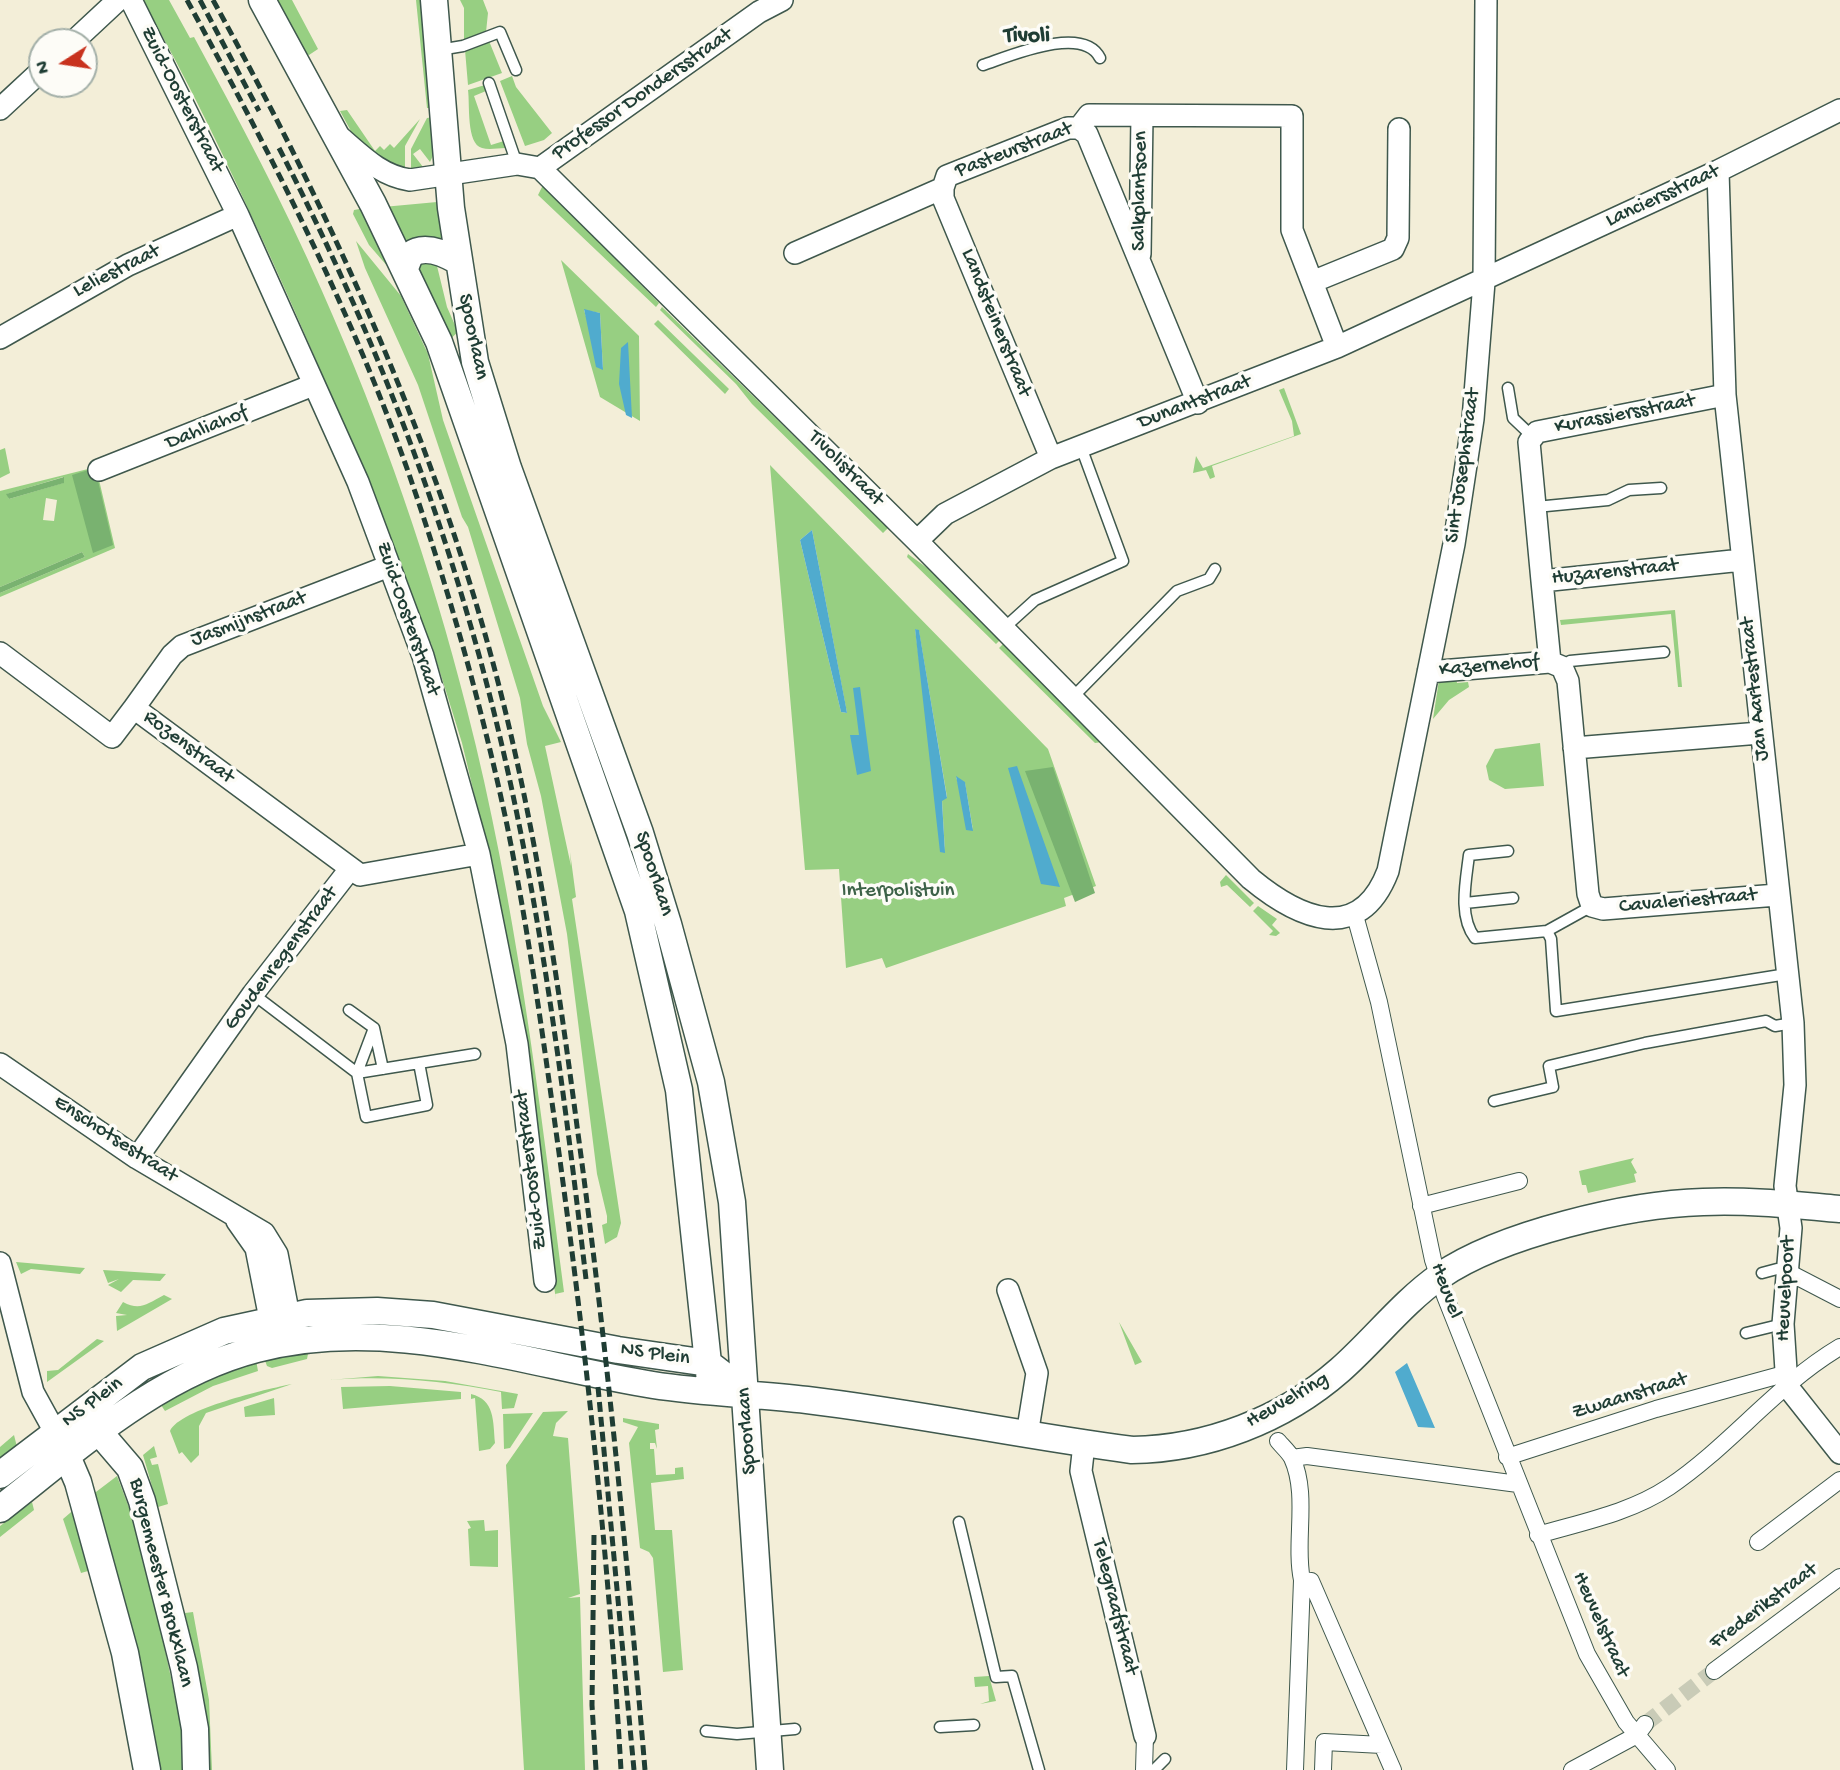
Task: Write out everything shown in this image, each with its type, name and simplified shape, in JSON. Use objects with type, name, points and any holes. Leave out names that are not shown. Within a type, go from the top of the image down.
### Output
[{"type":"street","points":[[88,28],[118,0]]},
{"type":"street","name":"Zuid-Oosterstraat","points":[[131,0],[238,215],[358,482],[423,656],[479,854],[517,1044],[545,1281]]},
{"type":"street","name":"Spoorlaan","points":[[262,0],[337,134],[439,341],[638,911],[668,1031],[687,1148],[710,1391]]},
{"type":"street","name":"Spoorlaan","points":[[434,0],[458,261],[475,362],[509,468],[640,832],[706,1061],[732,1202],[770,1770]]},
{"type":"street","name":"Professor Dondersstraat","points":[[540,168],[755,6],[782,0]]},
{"type":"street","name":"Sint Josephstraat","points":[[1354,912],[1378,892],[1388,870],[1454,544],[1473,419],[1484,282],[1486,0]]},
{"type":"street","points":[[0,109],[28,83]]},
{"type":"street","name":"Pasteurstraat","points":[[795,253],[943,188],[947,176],[1068,128],[1079,128],[1089,115],[1109,109],[1142,116],[1292,116],[1292,230],[1312,282]]},
{"type":"street","name":"Lanciersstraat","points":[[1484,282],[1840,110]]},
{"type":"street","name":"Salkplantsoen","points":[[1140,266],[1142,116]]},
{"type":"street","name":"Salkplantsoen","points":[[1079,128],[1087,134],[1198,403]]},
{"type":"street","points":[[1337,348],[1312,282],[1393,249],[1398,238],[1399,129]]},
{"type":"street","points":[[337,134],[368,161],[399,178],[449,174],[517,163],[540,168]]},
{"type":"street","name":"Tivolistraat","points":[[540,168],[917,541],[1251,879],[1272,896],[1312,917],[1330,919],[1354,912]]},
{"type":"street","name":"Jan Aartestraat","points":[[1718,171],[1725,395],[1777,895],[1793,1023],[1794,1085],[1786,1186],[1788,1205]]},
{"type":"street","name":"Landsteinerstraat","points":[[943,188],[943,198],[1051,458]]},
{"type":"street","name":"Leliestraat","points":[[0,338],[128,265],[238,215]]},
{"type":"street","points":[[405,268],[410,255],[421,250],[440,253],[458,261]]},
{"type":"street","name":"Dunantstraat","points":[[917,541],[945,514],[1051,458],[1337,348],[1484,282]]},
{"type":"street","name":"Dahliahof","points":[[99,470],[313,385]]},
{"type":"street","name":"Kurassiersstraat","points":[[1531,439],[1537,432],[1725,395]]},
{"type":"street","name":"Huzarenstraat","points":[[1531,439],[1542,581],[1742,560]]},
{"type":"street","name":"Jasmijnstraat","points":[[134,708],[172,655],[182,646],[389,566]]},
{"type":"street","name":"Kazernehof","points":[[1542,581],[1556,664],[1568,681],[1574,748]]},
{"type":"street","points":[[532,609],[557,600]]},
{"type":"street","name":"Rozenstraat","points":[[0,653],[111,737],[134,708],[350,869]]},
{"type":"street","name":"Kazernehof","points":[[1428,672],[1556,664]]},
{"type":"street","points":[[1574,748],[1760,733]]},
{"type":"street","name":"Cavaleriestraat","points":[[1574,748],[1588,894],[1592,906],[1603,909],[1777,895]]},
{"type":"street","name":"Goudenregenstraat","points":[[137,1157],[253,994],[350,869],[360,875],[479,854]]},
{"type":"street","name":"Heuvel","points":[[1354,912],[1379,1002],[1421,1206],[1441,1285],[1518,1484]]},
{"type":"street","name":"Enschotsestraat","points":[[0,1064],[137,1157],[264,1233],[274,1247],[280,1317]]},
{"type":"street","points":[[1421,1206],[1520,1181]]},
{"type":"street","name":"Heuvelring","points":[[745,1393],[809,1400],[1084,1444],[1132,1450],[1175,1449],[1209,1440],[1266,1418],[1341,1369],[1475,1257],[1517,1240],[1612,1215],[1704,1201],[1840,1209]]},
{"type":"street","name":"Heuvelpoort","points":[[1783,1386],[1783,1324],[1791,1228],[1788,1205]]},
{"type":"street","name":"NS Plein","points":[[0,1264],[33,1392],[55,1432],[91,1422],[143,1402],[207,1367],[257,1349],[311,1339],[365,1337],[424,1341],[654,1385],[745,1393]]},
{"type":"street","points":[[1788,1272],[1840,1299]]},
{"type":"street","points":[[1008,1290],[1037,1373],[1027,1435]]},
{"type":"street","name":"NS Plein","points":[[0,1509],[68,1455],[91,1422],[142,1367],[224,1331],[280,1317],[363,1311],[433,1315],[618,1350],[708,1363],[745,1393]]},
{"type":"street","points":[[1538,1535],[1616,1513],[1669,1487],[1783,1386],[1840,1347]]},
{"type":"street","points":[[1783,1386],[1840,1453]]},
{"type":"street","name":"Zwaanstraat","points":[[1507,1457],[1656,1409],[1783,1386]]},
{"type":"street","name":"Burgemeester Brokxlaan","points":[[91,1422],[130,1468],[142,1500],[184,1668],[195,1729],[196,1770]]},
{"type":"street","points":[[0,1475],[55,1432],[68,1455],[78,1482],[125,1653],[147,1770]]},
{"type":"street","points":[[1278,1441],[1292,1458],[1300,1497],[1297,1557],[1301,1580],[1295,1770]]},
{"type":"street","name":"Telegraafstraat","points":[[1084,1444],[1081,1471],[1145,1735],[1144,1770]]},
{"type":"street","points":[[1292,1458],[1307,1456],[1518,1484]]},
{"type":"street","points":[[1758,1542],[1840,1480]]},
{"type":"street","name":"Heuvelstraat","points":[[1518,1484],[1603,1687],[1641,1730],[1667,1770]]},
{"type":"street","name":"Frederikstraat","points":[[1714,1671],[1840,1577]]},
{"type":"street","points":[[1301,1580],[1311,1581],[1393,1770]]},
{"type":"street","points":[[1573,1770],[1641,1730]]},
{"type":"street","points":[[1323,1770],[1324,1742],[1382,1745]]},
{"type":"lane","points":[[439,50],[463,46],[500,32],[516,70]]},
{"type":"lane","points":[[983,65],[1040,45],[1086,44],[1095,48],[1100,58]]},
{"type":"lane","points":[[489,83],[517,163]]},
{"type":"lane","points":[[1508,388],[1513,418],[1531,439]]},
{"type":"lane","points":[[1003,629],[1035,600],[1123,561],[1081,447]]},
{"type":"lane","points":[[1536,507],[1608,499],[1629,490],[1661,488]]},
{"type":"lane","points":[[1072,698],[1177,591],[1209,579],[1215,569]]},
{"type":"lane","points":[[1556,664],[1664,652]]},
{"type":"lane","points":[[1508,852],[1469,855],[1465,903],[1468,929],[1475,938],[1547,931],[1592,906]]},
{"type":"lane","points":[[1465,903],[1513,898]]},
{"type":"lane","points":[[1547,931],[1551,939],[1556,1012],[1787,974]]},
{"type":"lane","points":[[253,994],[358,1073],[475,1054]]},
{"type":"lane","points":[[349,1010],[374,1028],[383,1069]]},
{"type":"lane","points":[[1494,1101],[1553,1087],[1549,1066],[1644,1043],[1766,1021],[1776,1026],[1793,1023]]},
{"type":"lane","points":[[374,1028],[358,1073],[366,1117],[427,1105],[419,1063]]},
{"type":"lane","points":[[1762,1273],[1777,1269],[1788,1272]]},
{"type":"lane","points":[[1746,1333],[1783,1324]]},
{"type":"lane","points":[[959,1522],[996,1677],[1012,1676],[1039,1770]]},
{"type":"lane","points":[[940,1727],[974,1725]]},
{"type":"lane","points":[[706,1731],[768,1732],[795,1729]]},
{"type":"lane","points":[[1154,1770],[1165,1759]]},
{"type":"green space","points":[[142,0],[169,0],[190,38],[194,37],[261,162],[344,342],[385,445],[421,550],[467,710],[499,854],[524,1000],[564,1292],[555,1294],[500,902],[462,743],[431,643],[423,645],[371,497],[333,400],[255,223],[209,126]]},
{"type":"green space","points":[[273,0],[292,0],[318,49],[309,55],[298,51]]},
{"type":"green space","points":[[416,0],[424,0],[432,108],[427,108]]},
{"type":"green space","points":[[460,0],[483,0],[488,13],[486,32],[464,40],[464,8]]},
{"type":"green space","points":[[489,41],[502,73],[468,85],[465,50]]},
{"type":"green space","points":[[512,76],[516,87],[552,133],[544,140],[525,146],[500,81]]},
{"type":"green space","points":[[485,85],[486,91],[474,96],[491,145],[504,141],[505,148],[482,148],[473,139],[468,90]]},
{"type":"green space","points":[[347,110],[375,151],[380,146],[384,150],[390,144],[394,148],[420,119],[405,146],[405,171],[359,146],[340,111]]},
{"type":"green space","points":[[433,117],[435,141],[430,162],[420,149],[413,154],[423,167],[411,171],[411,149],[427,118]]},
{"type":"green space","points":[[543,185],[659,303],[656,307],[538,195]]},
{"type":"green space","points":[[437,202],[442,243],[410,249],[383,207]]},
{"type":"green space","points":[[365,208],[395,275],[369,245],[353,214],[354,210]]},
{"type":"green space","points":[[356,241],[401,296],[428,354],[443,420],[543,706],[561,742],[545,746],[571,866],[570,852],[576,897],[572,899],[621,1223],[617,1237],[605,1244],[602,1225],[607,1223],[607,1216],[597,1174],[567,934],[541,796],[527,744],[520,698],[468,527],[462,517],[418,385],[365,268]]},
{"type":"green space","points":[[419,259],[435,262],[437,266],[447,307],[458,332],[448,341],[416,264]]},
{"type":"green space","points":[[561,260],[639,336],[640,421],[600,397]],"holes":[[[584,310],[600,313],[603,370]]]},
{"type":"green space","points":[[662,307],[888,528],[883,533],[660,310]]},
{"type":"green space","points":[[658,320],[729,389],[725,394],[654,324]]},
{"type":"green space","points":[[1284,388],[1301,434],[1212,466],[1215,477],[1210,479],[1206,470],[1193,473],[1196,456],[1203,468],[1294,436],[1292,421],[1279,390]]},
{"type":"green space","points":[[5,448],[10,473],[0,478],[0,450]]},
{"type":"green space","name":"Interpolistuin","points":[[770,465],[1048,749],[1096,886],[1064,898],[1066,906],[886,968],[882,958],[846,968],[839,869],[805,870]],"holes":[[[812,530],[847,713],[841,712],[800,540]],[[915,629],[919,631],[947,797],[942,800],[945,853]],[[956,777],[965,783],[973,830]]]},
{"type":"green space","points":[[96,467],[115,548],[0,597],[0,593],[85,557],[82,552],[0,587],[0,491]],"holes":[[[63,477],[63,483],[9,499],[7,494]],[[46,498],[57,500],[54,521],[43,520]]]},
{"type":"green space","points":[[95,468],[113,545],[93,553],[72,475]]},
{"type":"green space","points":[[64,477],[64,483],[9,499],[6,494]]},
{"type":"green space","points":[[82,552],[85,557],[0,593],[0,587]]},
{"type":"green space","points":[[908,554],[930,570],[1001,639],[996,644],[907,557]]},
{"type":"green space","points":[[1675,610],[1682,687],[1678,687],[1671,614],[1561,625],[1560,620]]},
{"type":"green space","points":[[1004,643],[1103,742],[1095,743],[999,648]]},
{"type":"green space","points":[[1456,678],[1457,683],[1468,682],[1469,687],[1449,700],[1433,719],[1439,680]]},
{"type":"green space","points":[[1540,743],[1544,786],[1505,789],[1489,780],[1486,766],[1495,749]]},
{"type":"green space","points":[[1053,767],[1095,893],[1075,902],[1025,771]]},
{"type":"green space","points":[[1226,875],[1254,903],[1250,907],[1227,885],[1221,887],[1220,882]]},
{"type":"green space","points":[[1258,906],[1277,919],[1272,925],[1280,933],[1276,936],[1269,935],[1273,931],[1253,911]]},
{"type":"green space","points":[[1634,1158],[1631,1162],[1637,1173],[1634,1174],[1636,1182],[1588,1193],[1586,1185],[1582,1185],[1579,1171]]},
{"type":"green space","points":[[16,1262],[85,1268],[80,1274],[31,1269],[21,1274]]},
{"type":"green space","points":[[103,1270],[166,1274],[160,1281],[133,1280],[121,1292],[108,1285],[119,1279],[108,1283]]},
{"type":"green space","points":[[164,1295],[172,1299],[117,1331],[116,1316],[127,1315],[116,1313],[123,1302],[139,1306]]},
{"type":"green space","points":[[1119,1322],[1142,1362],[1135,1365]]},
{"type":"green space","points":[[97,1339],[104,1341],[47,1382],[47,1371],[58,1370]]},
{"type":"green space","points":[[309,1349],[307,1359],[272,1368],[267,1366],[264,1358]]},
{"type":"green space","points":[[256,1360],[258,1371],[213,1386],[165,1411],[159,1402],[185,1388]]},
{"type":"green space","points":[[378,1376],[445,1381],[518,1394],[514,1408],[502,1409],[501,1392],[480,1388],[394,1379],[329,1380]]},
{"type":"green space","points":[[292,1384],[206,1413],[199,1426],[199,1455],[191,1463],[182,1452],[179,1454],[170,1431],[177,1423],[225,1401]]},
{"type":"green space","points":[[390,1386],[461,1392],[461,1399],[343,1409],[341,1387]]},
{"type":"green space","points":[[471,1394],[489,1406],[495,1443],[490,1449],[479,1451],[475,1398],[471,1399]]},
{"type":"green space","points":[[274,1398],[275,1415],[245,1417],[244,1407]]},
{"type":"green space","points":[[568,1411],[556,1423],[553,1436],[568,1438],[580,1594],[568,1598],[580,1597],[585,1770],[524,1770],[506,1465],[543,1412]]},
{"type":"green space","points":[[533,1413],[510,1448],[504,1449],[503,1414]]},
{"type":"green space","points":[[623,1418],[659,1424],[659,1429],[655,1430],[657,1449],[655,1443],[650,1443],[650,1449],[654,1449],[656,1475],[675,1474],[675,1468],[683,1467],[684,1479],[651,1483],[655,1530],[672,1530],[683,1670],[663,1672],[653,1558],[649,1552],[640,1548],[629,1443],[638,1427],[623,1422]]},
{"type":"green space","points":[[14,1435],[18,1451],[0,1466],[0,1447]]},
{"type":"green space","points":[[154,1446],[157,1457],[150,1459],[152,1465],[158,1464],[168,1504],[158,1507],[143,1455]]},
{"type":"green space","points":[[117,1476],[136,1526],[150,1581],[191,1770],[155,1770],[92,1495]]},
{"type":"green space","points":[[32,1502],[34,1510],[0,1537],[0,1526]]},
{"type":"green space","points":[[77,1507],[93,1559],[86,1561],[88,1571],[81,1573],[63,1519]]},
{"type":"green space","points":[[484,1520],[485,1531],[498,1530],[498,1567],[470,1566],[468,1529],[471,1528],[467,1521]]},
{"type":"green space","points":[[193,1612],[209,1700],[212,1770],[201,1770],[199,1676],[185,1613]]},
{"type":"green space","points":[[989,1676],[996,1701],[980,1704],[989,1701],[988,1686],[975,1687],[974,1677]]},
{"type":"water","points":[[584,309],[600,313],[603,370],[596,367]]},
{"type":"water","points":[[628,342],[632,418],[626,415],[619,384],[621,348]]},
{"type":"water","points":[[812,530],[847,713],[841,712],[800,540]]},
{"type":"water","points":[[915,629],[919,630],[947,798],[942,801],[945,853],[940,852]]},
{"type":"water","points":[[860,687],[871,771],[857,775],[850,735],[859,735],[853,688]]},
{"type":"water","points":[[1017,766],[1060,887],[1041,884],[1008,768]]},
{"type":"water","points":[[956,776],[965,782],[973,831],[966,830]]},
{"type":"water","points":[[1407,1363],[1435,1428],[1418,1427],[1395,1372]]},
{"type":"tunnel","points":[[1645,1724],[1714,1671]]},
{"type":"railway","points":[[187,0],[308,234],[387,415],[410,477],[451,606],[487,737],[507,825],[529,948],[569,1230],[603,1538],[621,1770]]},
{"type":"railway","points":[[200,0],[259,111]]},
{"type":"railway","points":[[213,0],[293,151],[398,384],[458,545],[500,688],[528,812],[569,1063],[607,1367],[645,1770]]},
{"type":"railway","points":[[279,148],[361,321],[409,439],[451,559],[491,701],[527,864],[541,947],[566,1113],[586,1279]]},
{"type":"railway","points":[[598,1387],[634,1770]]},
{"type":"railway","points":[[594,1535],[592,1705],[596,1770]]},
{"type":"district","name":"Tivoli","points":[[1027,37]]}]
